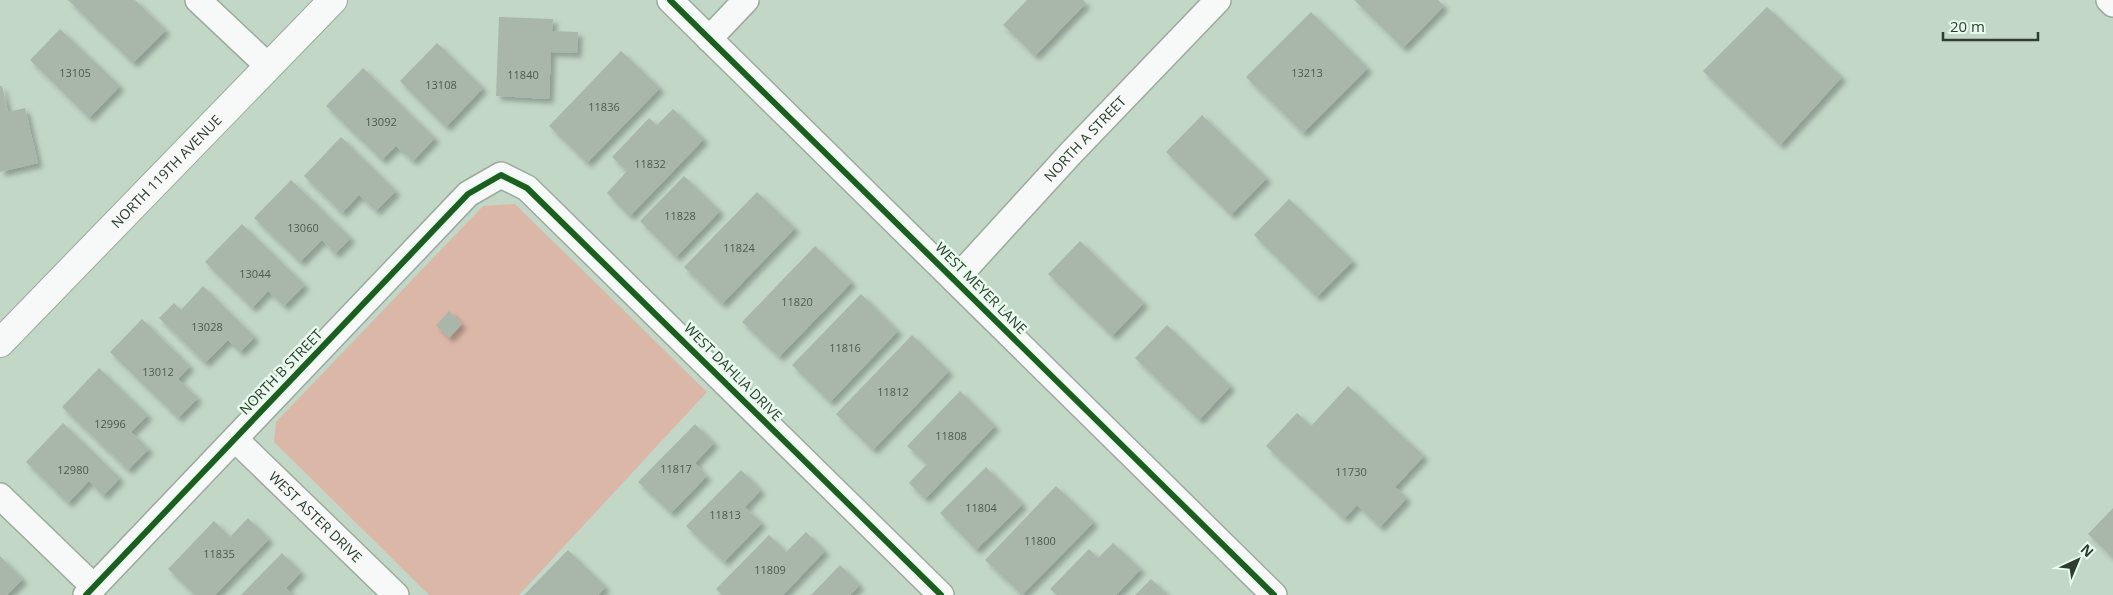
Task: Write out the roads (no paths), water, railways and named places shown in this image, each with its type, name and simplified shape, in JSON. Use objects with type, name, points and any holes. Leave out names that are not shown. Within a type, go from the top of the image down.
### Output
[{"type":"street","points":[[198,0],[268,66]]},
{"type":"street","name":"NORTH 119TH AVENUE","points":[[0,343],[333,0]]},
{"type":"street","name":"WEST MEYER LANE","points":[[670,0],[1274,595]]},
{"type":"street","points":[[709,39],[746,0]]},
{"type":"street","name":"NORTH A STREET","points":[[955,280],[1071,153],[1218,0]]},
{"type":"street","points":[[2109,0],[2113,4]]},
{"type":"street","name":"NORTH B STREET","points":[[90,591],[468,194],[501,175]]},
{"type":"street","name":"WEST DAHLIA DRIVE","points":[[501,175],[528,188],[941,595]]},
{"type":"street","name":"WEST ASTER DRIVE","points":[[235,439],[396,595]]},
{"type":"street","points":[[0,496],[90,591]]}]
